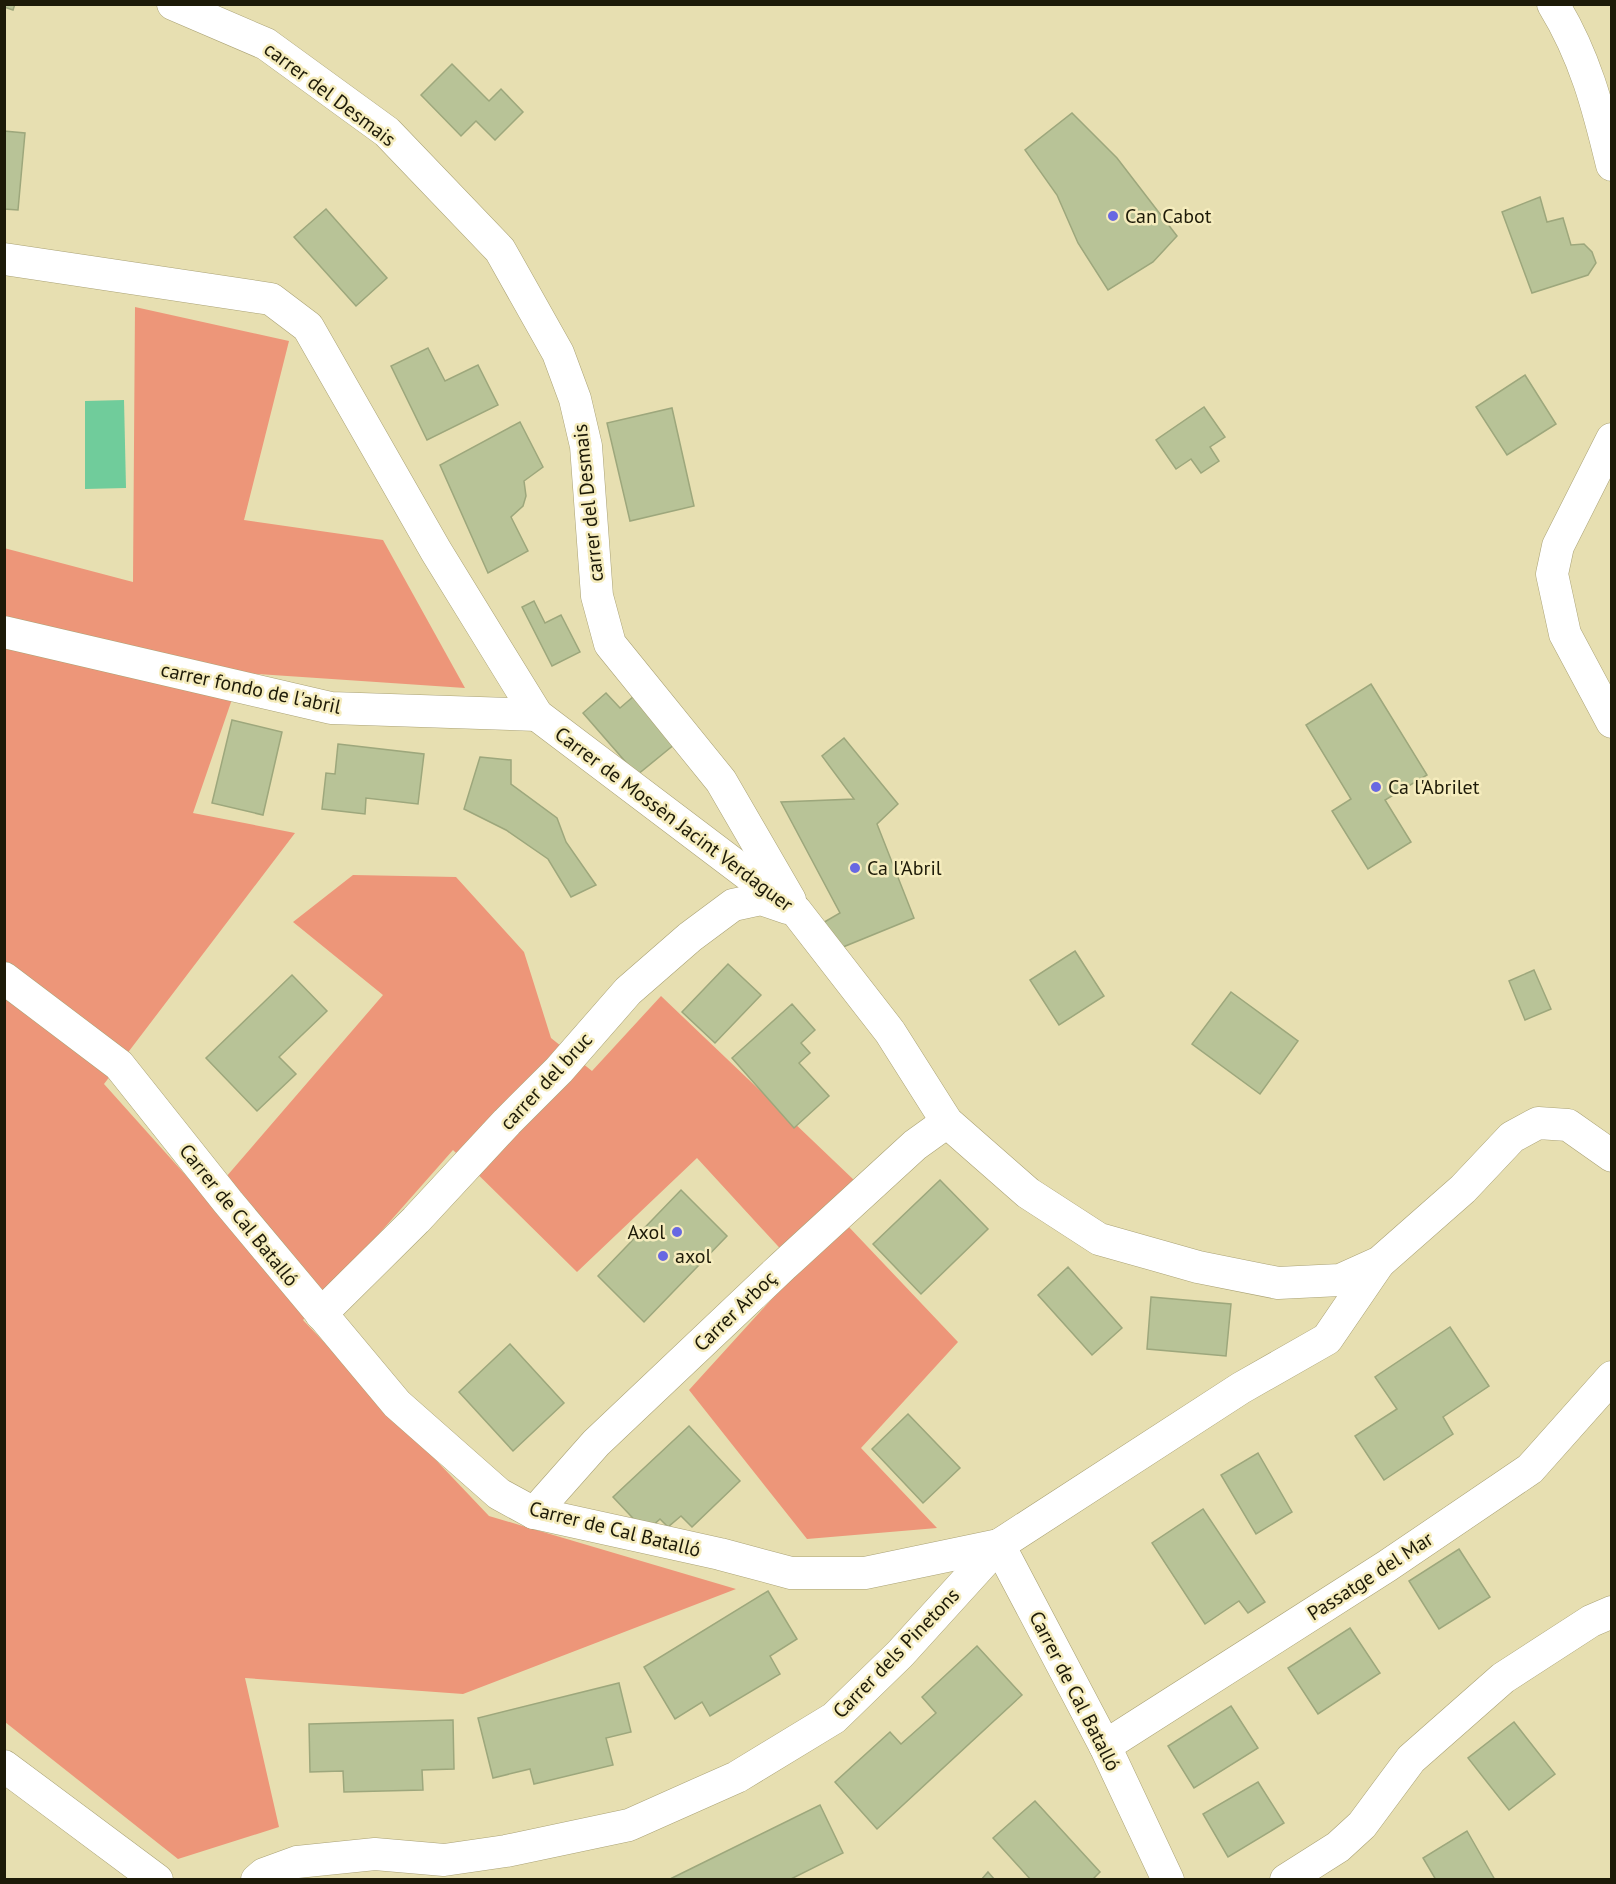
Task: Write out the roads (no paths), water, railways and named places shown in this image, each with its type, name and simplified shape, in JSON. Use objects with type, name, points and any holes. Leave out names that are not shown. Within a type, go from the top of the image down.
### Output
[{"type":"street","name":"carrer del Desmais","points":[[173,4],[266,44],[387,132],[500,250],[558,353],[575,399],[586,446],[597,596],[610,644],[721,781],[796,911]]},
{"type":"street","points":[[1553,4],[1582,58],[1598,106],[1611,165]]},
{"type":"street","name":"Carrer de Mossèn Jacint Verdaguer","points":[[4,260],[271,299],[308,327],[436,551],[537,715],[796,911],[890,1032],[947,1122],[1028,1193],[1099,1239],[1198,1267],[1278,1283],[1340,1280],[1380,1262],[1463,1189],[1512,1137],[1539,1122],[1568,1125],[1611,1156]]},
{"type":"street","points":[[1611,439],[1558,546],[1552,574],[1565,634],[1611,722]]},
{"type":"street","name":"carrer fondo de l'abril","points":[[4,632],[332,708],[537,715]]},
{"type":"street","name":"carrer del bruc","points":[[321,1314],[416,1220],[559,1070],[627,992],[690,937],[733,905],[761,898],[796,911]]},
{"type":"street","name":"Carrer de Cal Batalló","points":[[4,978],[119,1065],[228,1202],[397,1404],[500,1494],[534,1513],[720,1554],[791,1573],[865,1573],[999,1545],[1105,1746],[1168,1880]]},
{"type":"street","name":"Carrer Arboç","points":[[534,1513],[596,1443],[783,1266],[908,1152],[947,1122]]},
{"type":"street","name":"Carrer dels Pinetons","points":[[257,1880],[264,1874],[297,1862],[375,1854],[444,1860],[506,1851],[629,1826],[737,1777],[834,1718],[900,1654],[999,1545],[1241,1388],[1327,1339],[1380,1262]]},
{"type":"street","name":"Passatge del Mar","points":[[1105,1746],[1387,1566],[1530,1469],[1611,1377]]},
{"type":"street","points":[[1286,1880],[1338,1847],[1362,1826],[1411,1759],[1503,1678],[1591,1621],[1611,1612]]},
{"type":"street","points":[[4,1766],[157,1880]]},
{"type":"place","name":"Can Cabot","points":[[1113,216]]},
{"type":"place","name":"Ca l'Abrilet","points":[[1376,787]]},
{"type":"place","name":"Ca l'Abril","points":[[855,868]]},
{"type":"place","name":"Axol","points":[[677,1232]]},
{"type":"place","name":"axol","points":[[663,1256]]}]
